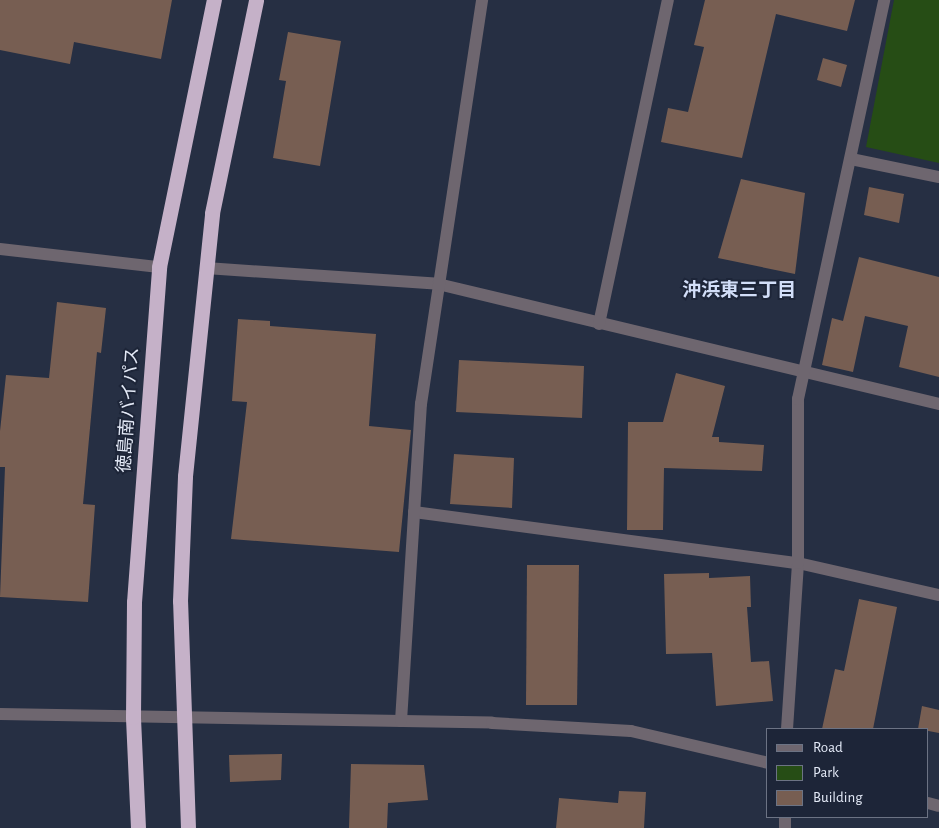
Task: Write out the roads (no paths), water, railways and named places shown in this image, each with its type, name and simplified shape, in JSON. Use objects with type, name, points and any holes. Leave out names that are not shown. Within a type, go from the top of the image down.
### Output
[{"type":"highway","name":"徳島南バイパス","points":[[138,828],[133,717],[134,602],[158,267],[214,0]]},
{"type":"highway","points":[[188,828],[180,601],[185,476],[212,213],[256,0]]},
{"type":"street","points":[[401,721],[421,404],[482,0]]},
{"type":"street","points":[[599,324],[668,0]]},
{"type":"street","points":[[787,728],[798,563],[798,399],[802,372],[851,159],[884,0]]},
{"type":"street","points":[[851,159],[939,176]]},
{"type":"street","points":[[0,249],[158,267]]},
{"type":"street","points":[[206,268],[438,284],[939,404]]},
{"type":"street","points":[[414,512],[798,563],[939,595]]},
{"type":"street","points":[[0,714],[401,721],[631,731],[766,763]]},
{"type":"district","name":"沖浜東三丁目","points":[[739,291]]}]
